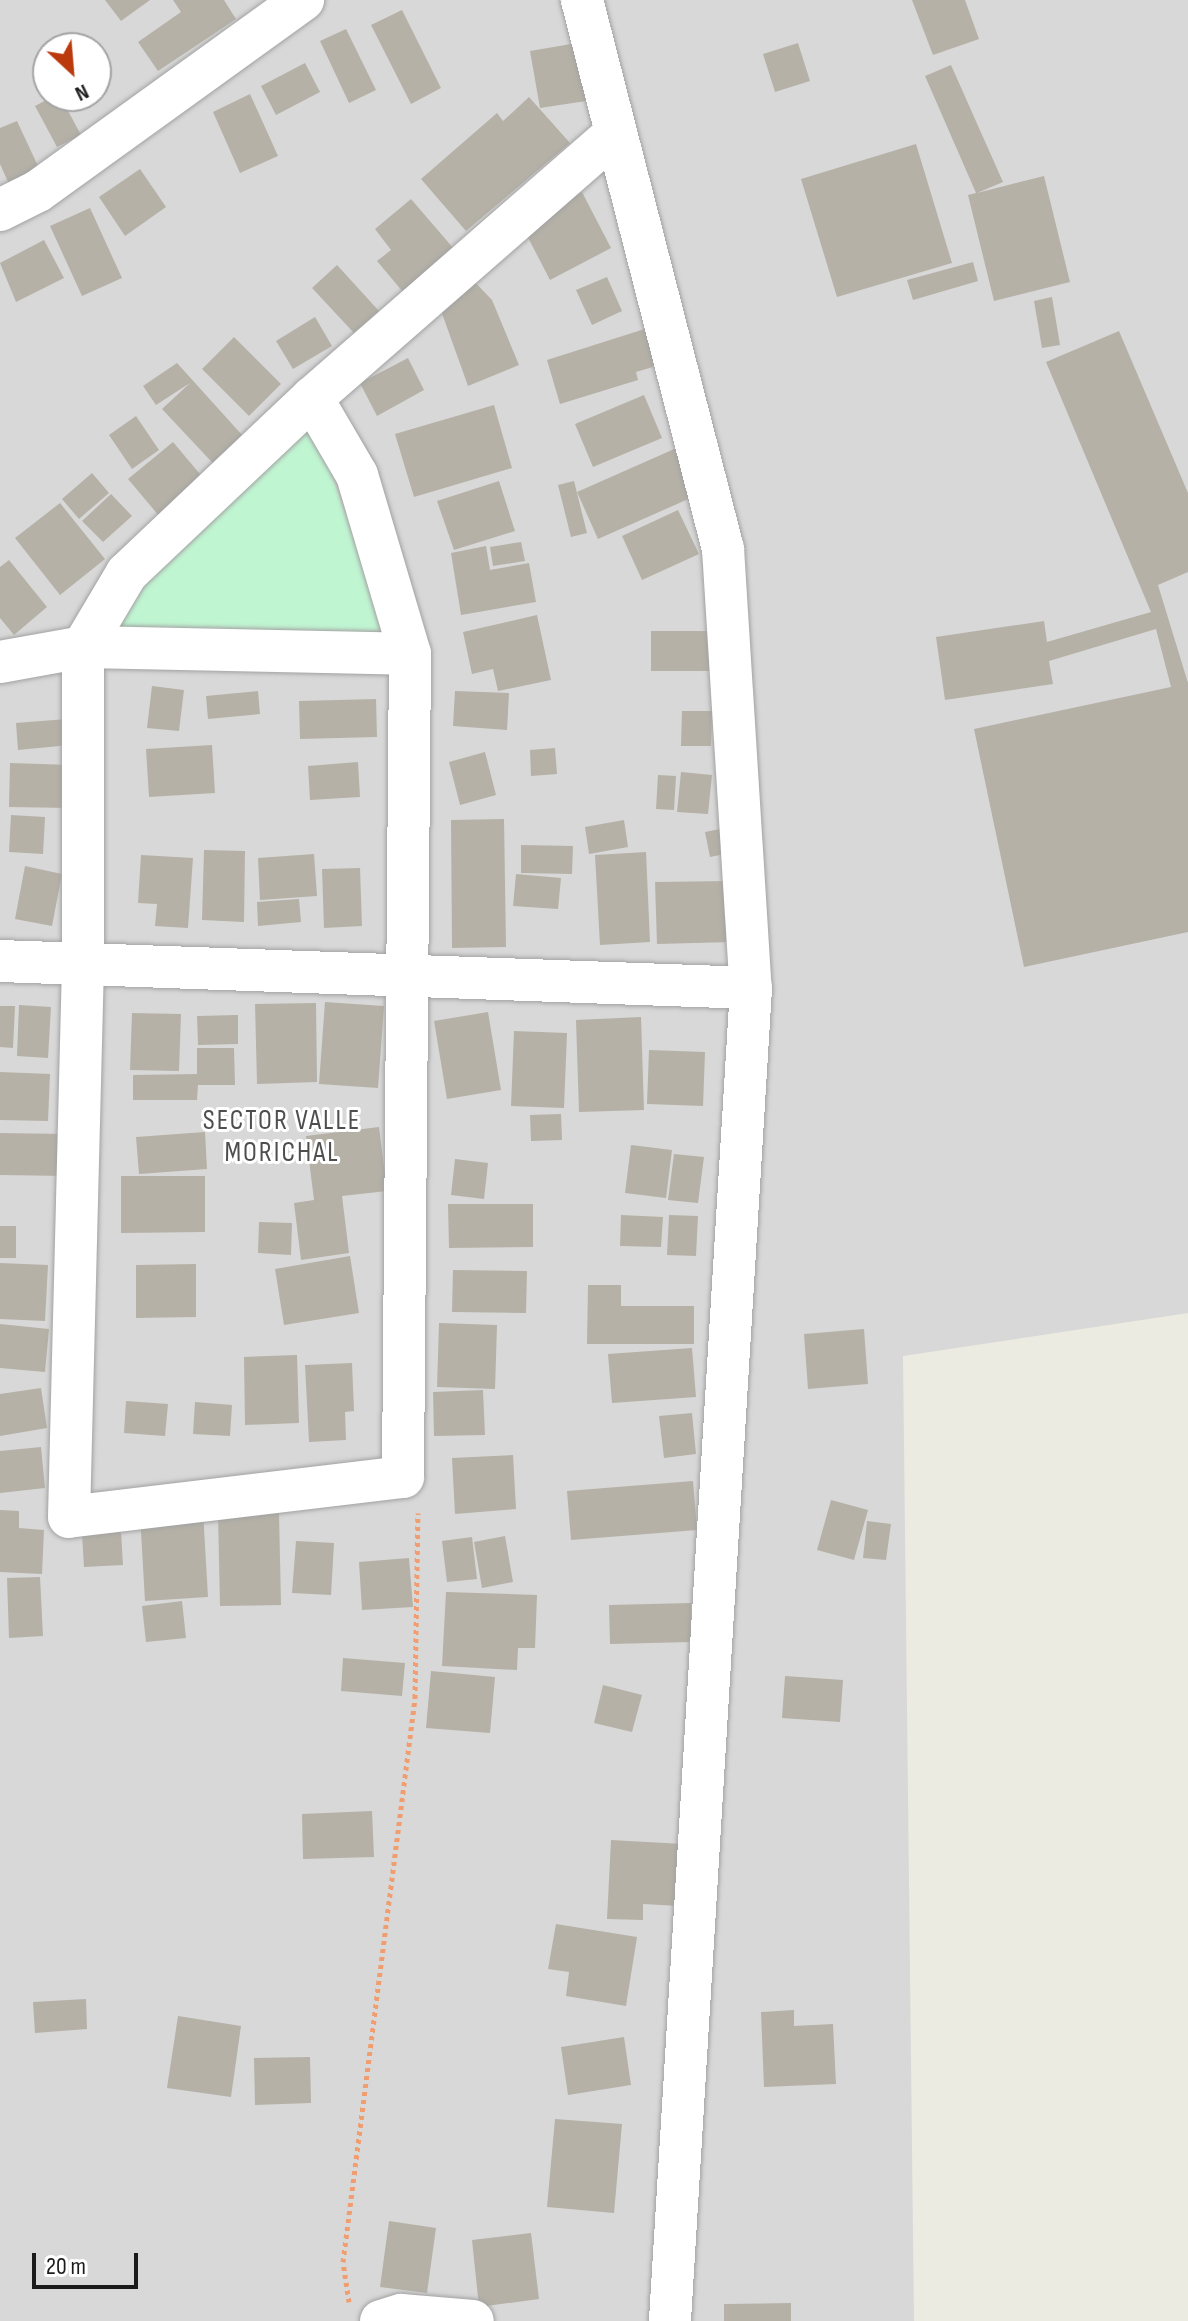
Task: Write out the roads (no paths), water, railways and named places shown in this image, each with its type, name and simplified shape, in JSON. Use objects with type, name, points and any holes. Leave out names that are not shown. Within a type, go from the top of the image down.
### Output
[{"type":"street","points":[[0,210],[38,191],[303,0]]},
{"type":"street","points":[[582,0],[723,549],[751,988],[670,2321]]},
{"type":"street","points":[[312,398],[357,475],[410,654],[403,1477],[69,1517],[83,964],[83,647],[127,573],[312,398],[616,133]]},
{"type":"street","points":[[0,662],[83,647],[410,654]]},
{"type":"street","points":[[0,961],[751,988]]},
{"type":"street","points":[[368,2316],[401,2315],[473,2321]]},
{"type":"district","name":"SECTOR VALLE MORICHAL","points":[[282,1137]]}]
